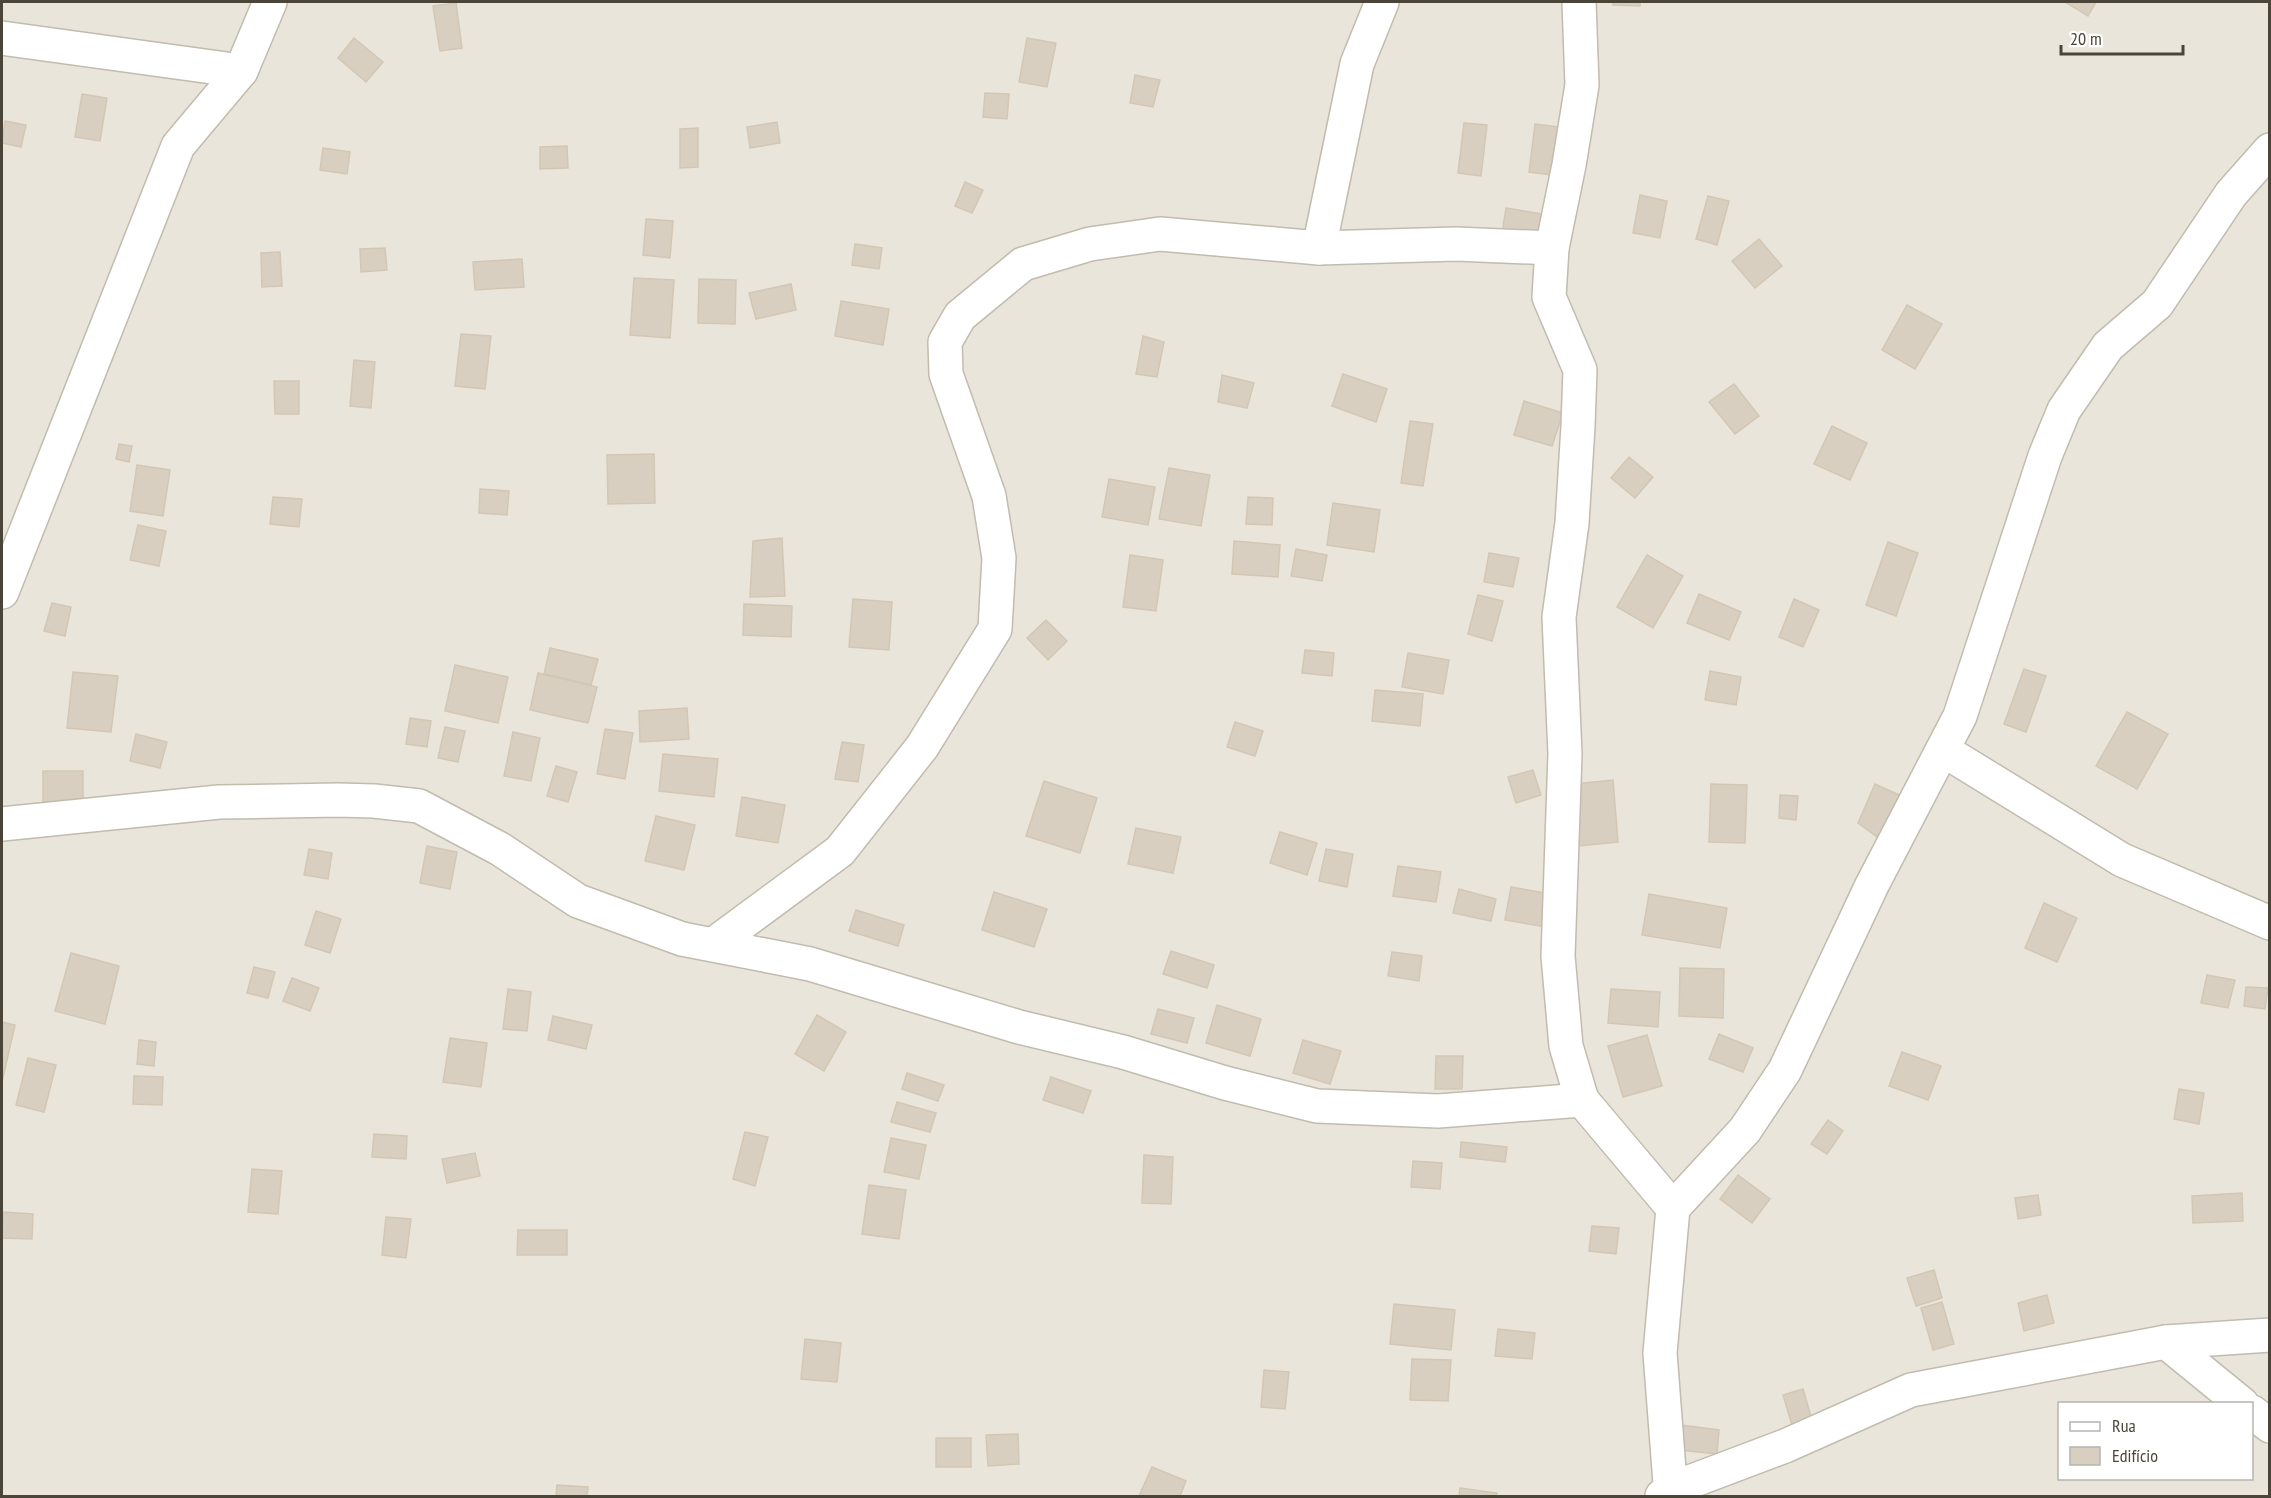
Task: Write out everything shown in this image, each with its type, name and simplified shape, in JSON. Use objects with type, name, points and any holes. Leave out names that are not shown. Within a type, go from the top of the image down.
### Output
[{"type":"street","points":[[2,591],[68,419],[178,147],[241,71],[270,2]]},
{"type":"street","points":[[1319,248],[1356,64],[1382,2]]},
{"type":"street","points":[[1579,2],[1582,85],[1552,248],[1549,297],[1580,370],[1572,523],[1559,617],[1565,754],[1558,956],[1566,1046],[1582,1100],[1673,1208]]},
{"type":"street","points":[[2,38],[241,71]]},
{"type":"street","points":[[2270,150],[2231,194],[2157,304],[2108,346],[2064,410],[2045,456],[1960,716],[1872,885],[1785,1070],[1745,1130],[1673,1208],[1660,1353],[1668,1494],[1785,1446],[1911,1390],[2166,1342],[2270,1335]]},
{"type":"street","points":[[714,944],[840,851],[922,747],[995,629],[999,558],[989,496],[946,374],[945,342],[960,316],[1023,264],[1090,244],[1160,234],[1319,248],[1455,244],[1552,248]]},
{"type":"street","points":[[1943,750],[2122,860],[2270,922]]},
{"type":"street","points":[[2,824],[219,802],[338,800],[419,806],[500,849],[578,901],[682,939],[810,964],[1019,1027],[1123,1052],[1225,1083],[1317,1106],[1438,1111],[1582,1100]]},
{"type":"street","points":[[2166,1342],[2240,1402]]},
{"type":"street","points":[[2253,1413],[2270,1426]]},
{"type":"shaded area","points":[[2,2],[2269,2],[2269,1496],[2,1496]]},
{"type":"building","points":[[1613,2],[1640,2],[1640,6],[1613,5]]},
{"type":"building","points":[[2065,2],[2096,2],[2088,16]]},
{"type":"building","points":[[456,3],[462,48],[440,51],[433,6]]},
{"type":"building","points":[[354,38],[383,62],[366,82],[338,58]]},
{"type":"building","points":[[1027,38],[1056,43],[1047,87],[1019,82]]},
{"type":"building","points":[[1135,75],[1160,80],[1153,107],[1130,103]]},
{"type":"building","points":[[985,93],[1009,94],[1007,119],[983,117]]},
{"type":"building","points":[[82,94],[107,98],[100,141],[75,137]]},
{"type":"building","points":[[5,121],[26,125],[21,147],[2,143]]},
{"type":"building","points":[[777,122],[780,143],[750,148],[747,127]]},
{"type":"building","points":[[1464,123],[1487,125],[1481,176],[1458,173]]},
{"type":"building","points":[[1535,124],[1558,127],[1552,175],[1529,172]]},
{"type":"building","points":[[698,128],[698,167],[680,168],[680,129]]},
{"type":"building","points":[[567,146],[568,168],[540,169],[540,147]]},
{"type":"building","points":[[323,148],[350,152],[347,174],[320,170]]},
{"type":"building","points":[[965,182],[983,190],[972,213],[955,206]]},
{"type":"building","points":[[1640,195],[1667,201],[1660,238],[1633,233]]},
{"type":"building","points":[[1708,196],[1729,201],[1717,245],[1696,239]]},
{"type":"building","points":[[1506,208],[1543,214],[1539,239],[1502,233]]},
{"type":"building","points":[[646,219],[673,221],[670,258],[643,255]]},
{"type":"building","points":[[1759,239],[1782,266],[1755,288],[1732,261]]},
{"type":"building","points":[[855,244],[882,248],[879,269],[852,265]]},
{"type":"building","points":[[385,248],[387,270],[361,272],[360,249]]},
{"type":"building","points":[[280,252],[282,286],[262,287],[261,253]]},
{"type":"building","points":[[522,259],[524,287],[475,290],[473,262]]},
{"type":"building","points":[[634,278],[674,280],[670,338],[630,335]]},
{"type":"building","points":[[699,279],[736,280],[735,324],[698,323]]},
{"type":"building","points":[[791,284],[796,310],[756,319],[749,293]]},
{"type":"building","points":[[841,301],[889,309],[883,345],[835,336]]},
{"type":"building","points":[[1907,305],[1942,324],[1915,369],[1882,350]]},
{"type":"building","points":[[461,334],[491,336],[485,389],[455,386]]},
{"type":"building","points":[[1143,336],[1164,342],[1157,377],[1136,374]]},
{"type":"building","points":[[354,360],[375,362],[371,408],[350,406]]},
{"type":"building","points":[[1343,374],[1387,389],[1376,422],[1332,406]]},
{"type":"building","points":[[1222,375],[1254,383],[1247,408],[1218,402]]},
{"type":"building","points":[[274,381],[299,381],[299,414],[275,414]]},
{"type":"building","points":[[1734,384],[1759,416],[1735,434],[1709,402]]},
{"type":"building","points":[[1524,401],[1563,413],[1552,446],[1514,435]]},
{"type":"building","points":[[1410,421],[1433,424],[1423,486],[1401,483]]},
{"type":"building","points":[[1832,426],[1867,443],[1850,480],[1814,464]]},
{"type":"building","points":[[119,444],[132,446],[129,462],[116,459]]},
{"type":"building","points":[[654,454],[655,503],[608,504],[607,455]]},
{"type":"building","points":[[1629,457],[1653,477],[1635,498],[1611,478]]},
{"type":"building","points":[[137,465],[170,470],[163,516],[130,511]]},
{"type":"building","points":[[1169,468],[1210,475],[1201,526],[1159,519]]},
{"type":"building","points":[[1109,479],[1155,487],[1148,525],[1102,517]]},
{"type":"building","points":[[480,489],[509,491],[507,515],[479,513]]},
{"type":"building","points":[[273,497],[302,499],[299,527],[270,524]]},
{"type":"building","points":[[1248,497],[1273,498],[1272,525],[1246,524]]},
{"type":"building","points":[[1333,503],[1380,510],[1374,552],[1327,545]]},
{"type":"building","points":[[138,525],[166,531],[159,566],[130,560]]},
{"type":"building","points":[[782,538],[785,596],[750,597],[753,541]]},
{"type":"building","points":[[1234,541],[1280,545],[1278,577],[1232,574]]},
{"type":"building","points":[[1888,542],[1918,553],[1896,616],[1866,605]]},
{"type":"building","points":[[1296,549],[1327,555],[1322,581],[1291,576]]},
{"type":"building","points":[[1489,553],[1519,558],[1513,587],[1484,582]]},
{"type":"building","points":[[1130,555],[1163,560],[1156,611],[1123,607]]},
{"type":"building","points":[[1647,555],[1683,576],[1653,628],[1617,607]]},
{"type":"building","points":[[1699,594],[1741,612],[1729,640],[1687,623]]},
{"type":"building","points":[[1478,595],[1503,601],[1492,641],[1468,634]]},
{"type":"building","points":[[853,599],[892,602],[889,650],[849,647]]},
{"type":"building","points":[[1794,599],[1819,610],[1803,647],[1779,637]]},
{"type":"building","points":[[52,603],[71,607],[65,636],[44,631]]},
{"type":"building","points":[[744,604],[792,606],[791,637],[743,635]]},
{"type":"building","points":[[1046,620],[1067,641],[1048,660],[1027,638]]},
{"type":"building","points":[[550,648],[598,659],[591,685],[544,674]]},
{"type":"building","points":[[1305,650],[1334,653],[1332,676],[1302,673]]},
{"type":"building","points":[[1408,653],[1449,660],[1443,694],[1402,687]]},
{"type":"building","points":[[455,665],[508,677],[498,723],[445,711]]},
{"type":"building","points":[[2024,669],[2046,676],[2026,732],[2004,724]]},
{"type":"building","points":[[1710,671],[1741,677],[1736,705],[1705,700]]},
{"type":"building","points":[[73,672],[118,676],[111,732],[67,728]]},
{"type":"building","points":[[538,673],[597,687],[588,723],[530,710]]},
{"type":"building","points":[[1375,690],[1423,694],[1420,726],[1372,721]]},
{"type":"building","points":[[687,708],[689,739],[640,742],[639,711]]},
{"type":"building","points":[[2127,712],[2168,734],[2137,789],[2096,766]]},
{"type":"building","points":[[410,718],[431,721],[427,747],[406,744]]},
{"type":"building","points":[[1235,722],[1263,731],[1255,756],[1227,747]]},
{"type":"building","points":[[445,727],[465,731],[458,762],[438,758]]},
{"type":"building","points":[[605,729],[633,733],[625,779],[597,774]]},
{"type":"building","points":[[513,732],[540,738],[531,781],[504,776]]},
{"type":"building","points":[[136,734],[167,742],[160,768],[130,761]]},
{"type":"building","points":[[842,742],[864,745],[858,782],[835,779]]},
{"type":"building","points":[[663,754],[718,759],[714,797],[659,791]]},
{"type":"building","points":[[556,766],[577,772],[568,802],[547,796]]},
{"type":"building","points":[[1533,770],[1541,795],[1516,803],[1508,777]]},
{"type":"building","points":[[43,771],[83,771],[83,802],[43,802]]},
{"type":"building","points":[[1613,780],[1618,842],[1579,846],[1574,784]]},
{"type":"building","points":[[1044,781],[1097,798],[1080,853],[1026,836]]},
{"type":"building","points":[[1711,784],[1747,785],[1745,843],[1709,842]]},
{"type":"building","points":[[1875,784],[1899,795],[1880,839],[1858,823]]},
{"type":"building","points":[[1780,795],[1798,796],[1796,820],[1779,818]]},
{"type":"building","points":[[742,797],[785,805],[778,843],[736,836]]},
{"type":"building","points":[[656,816],[695,825],[684,870],[645,861]]},
{"type":"building","points":[[1136,828],[1181,837],[1173,873],[1128,864]]},
{"type":"building","points":[[1280,832],[1317,843],[1307,875],[1270,863]]},
{"type":"building","points":[[427,846],[457,852],[450,889],[420,883]]},
{"type":"building","points":[[309,849],[332,853],[328,879],[304,875]]},
{"type":"building","points":[[1326,849],[1353,854],[1347,887],[1319,881]]},
{"type":"building","points":[[1398,866],[1441,872],[1436,902],[1393,896]]},
{"type":"building","points":[[1511,887],[1551,894],[1546,927],[1505,920]]},
{"type":"building","points":[[1459,889],[1496,899],[1491,921],[1453,913]]},
{"type":"building","points":[[994,892],[1047,909],[1034,947],[982,930]]},
{"type":"building","points":[[1649,894],[1727,908],[1720,948],[1642,935]]},
{"type":"building","points":[[2044,903],[2077,918],[2057,962],[2025,948]]},
{"type":"building","points":[[856,910],[904,925],[898,946],[849,931]]},
{"type":"building","points":[[316,911],[341,919],[330,953],[305,945]]},
{"type":"building","points":[[1171,951],[1214,965],[1207,988],[1163,974]]},
{"type":"building","points":[[1392,952],[1422,956],[1419,981],[1388,976]]},
{"type":"building","points":[[71,953],[119,966],[105,1024],[55,1011]]},
{"type":"building","points":[[254,967],[275,972],[268,998],[247,993]]},
{"type":"building","points":[[1680,968],[1724,969],[1723,1018],[1679,1016]]},
{"type":"building","points":[[2207,975],[2235,980],[2228,1008],[2201,1003]]},
{"type":"building","points":[[292,978],[319,988],[310,1011],[283,1001]]},
{"type":"building","points":[[2246,987],[2268,988],[2265,1009],[2244,1006]]},
{"type":"building","points":[[508,989],[531,992],[527,1031],[503,1029]]},
{"type":"building","points":[[1611,989],[1660,992],[1658,1027],[1608,1023]]},
{"type":"building","points":[[1217,1005],[1261,1019],[1250,1056],[1206,1043]]},
{"type":"building","points":[[1158,1009],[1194,1018],[1187,1043],[1151,1034]]},
{"type":"building","points":[[817,1015],[846,1032],[824,1071],[795,1054]]},
{"type":"building","points":[[553,1016],[592,1025],[586,1049],[548,1040]]},
{"type":"building","points":[[2,1022],[15,1025],[2,1082]]},
{"type":"building","points":[[1719,1034],[1753,1048],[1743,1072],[1709,1059]]},
{"type":"building","points":[[1647,1035],[1662,1086],[1623,1097],[1608,1046]]},
{"type":"building","points":[[450,1038],[487,1043],[481,1087],[443,1082]]},
{"type":"building","points":[[139,1040],[156,1042],[154,1066],[137,1064]]},
{"type":"building","points":[[1303,1040],[1341,1051],[1330,1084],[1293,1073]]},
{"type":"building","points":[[1902,1052],[1941,1066],[1928,1100],[1889,1086]]},
{"type":"building","points":[[1436,1056],[1463,1056],[1462,1089],[1435,1089]]},
{"type":"building","points":[[28,1058],[56,1065],[44,1112],[16,1105]]},
{"type":"building","points":[[907,1073],[944,1085],[938,1101],[902,1089]]},
{"type":"building","points":[[134,1076],[163,1077],[162,1105],[133,1104]]},
{"type":"building","points":[[1051,1077],[1091,1091],[1083,1113],[1043,1100]]},
{"type":"building","points":[[2179,1089],[2204,1093],[2199,1124],[2174,1119]]},
{"type":"building","points":[[897,1102],[936,1113],[930,1132],[891,1122]]},
{"type":"building","points":[[1828,1120],[1843,1131],[1827,1154],[1811,1144]]},
{"type":"building","points":[[745,1132],[768,1137],[755,1186],[733,1179]]},
{"type":"building","points":[[374,1134],[407,1136],[406,1159],[372,1157]]},
{"type":"building","points":[[891,1138],[926,1145],[919,1179],[884,1172]]},
{"type":"building","points":[[1461,1142],[1507,1147],[1505,1162],[1460,1157]]},
{"type":"building","points":[[475,1153],[480,1176],[447,1183],[442,1159]]},
{"type":"building","points":[[1144,1155],[1173,1157],[1171,1204],[1142,1203]]},
{"type":"building","points":[[1413,1161],[1442,1163],[1440,1189],[1411,1187]]},
{"type":"building","points":[[252,1169],[282,1171],[278,1214],[248,1212]]},
{"type":"building","points":[[1738,1175],[1770,1199],[1752,1223],[1720,1199]]},
{"type":"building","points":[[869,1185],[906,1190],[899,1239],[862,1234]]},
{"type":"building","points":[[2242,1193],[2243,1221],[2193,1223],[2192,1196]]},
{"type":"building","points":[[2038,1195],[2041,1215],[2018,1219],[2015,1198]]},
{"type":"building","points":[[3,1212],[33,1214],[32,1239],[2,1238]]},
{"type":"building","points":[[386,1217],[411,1219],[406,1258],[382,1255]]},
{"type":"building","points":[[1592,1226],[1619,1228],[1616,1254],[1589,1251]]},
{"type":"building","points":[[518,1230],[567,1230],[567,1255],[517,1255]]},
{"type":"building","points":[[1934,1270],[1942,1298],[1916,1306],[1907,1278]]},
{"type":"building","points":[[2047,1295],[2054,1323],[2024,1331],[2018,1303]]},
{"type":"building","points":[[1942,1302],[1954,1344],[1933,1350],[1921,1308]]},
{"type":"building","points":[[1394,1304],[1455,1310],[1451,1350],[1390,1344]]},
{"type":"building","points":[[1498,1329],[1535,1333],[1532,1359],[1495,1356]]},
{"type":"building","points":[[805,1339],[841,1343],[837,1382],[801,1379]]},
{"type":"building","points":[[1412,1359],[1451,1360],[1448,1401],[1410,1400]]},
{"type":"building","points":[[1264,1370],[1289,1372],[1285,1409],[1261,1407]]},
{"type":"building","points":[[1803,1389],[1812,1420],[1792,1425],[1783,1395]]},
{"type":"building","points":[[1681,1425],[1719,1430],[1717,1454],[1679,1450]]},
{"type":"building","points":[[1018,1434],[1019,1464],[988,1466],[986,1435]]},
{"type":"building","points":[[936,1438],[971,1438],[971,1467],[936,1467]]},
{"type":"building","points":[[1152,1467],[1186,1481],[1180,1496],[1139,1496]]},
{"type":"building","points":[[557,1485],[588,1487],[587,1496],[556,1496]]},
{"type":"building","points":[[1460,1488],[1497,1493],[1496,1496],[1459,1496]]}]
